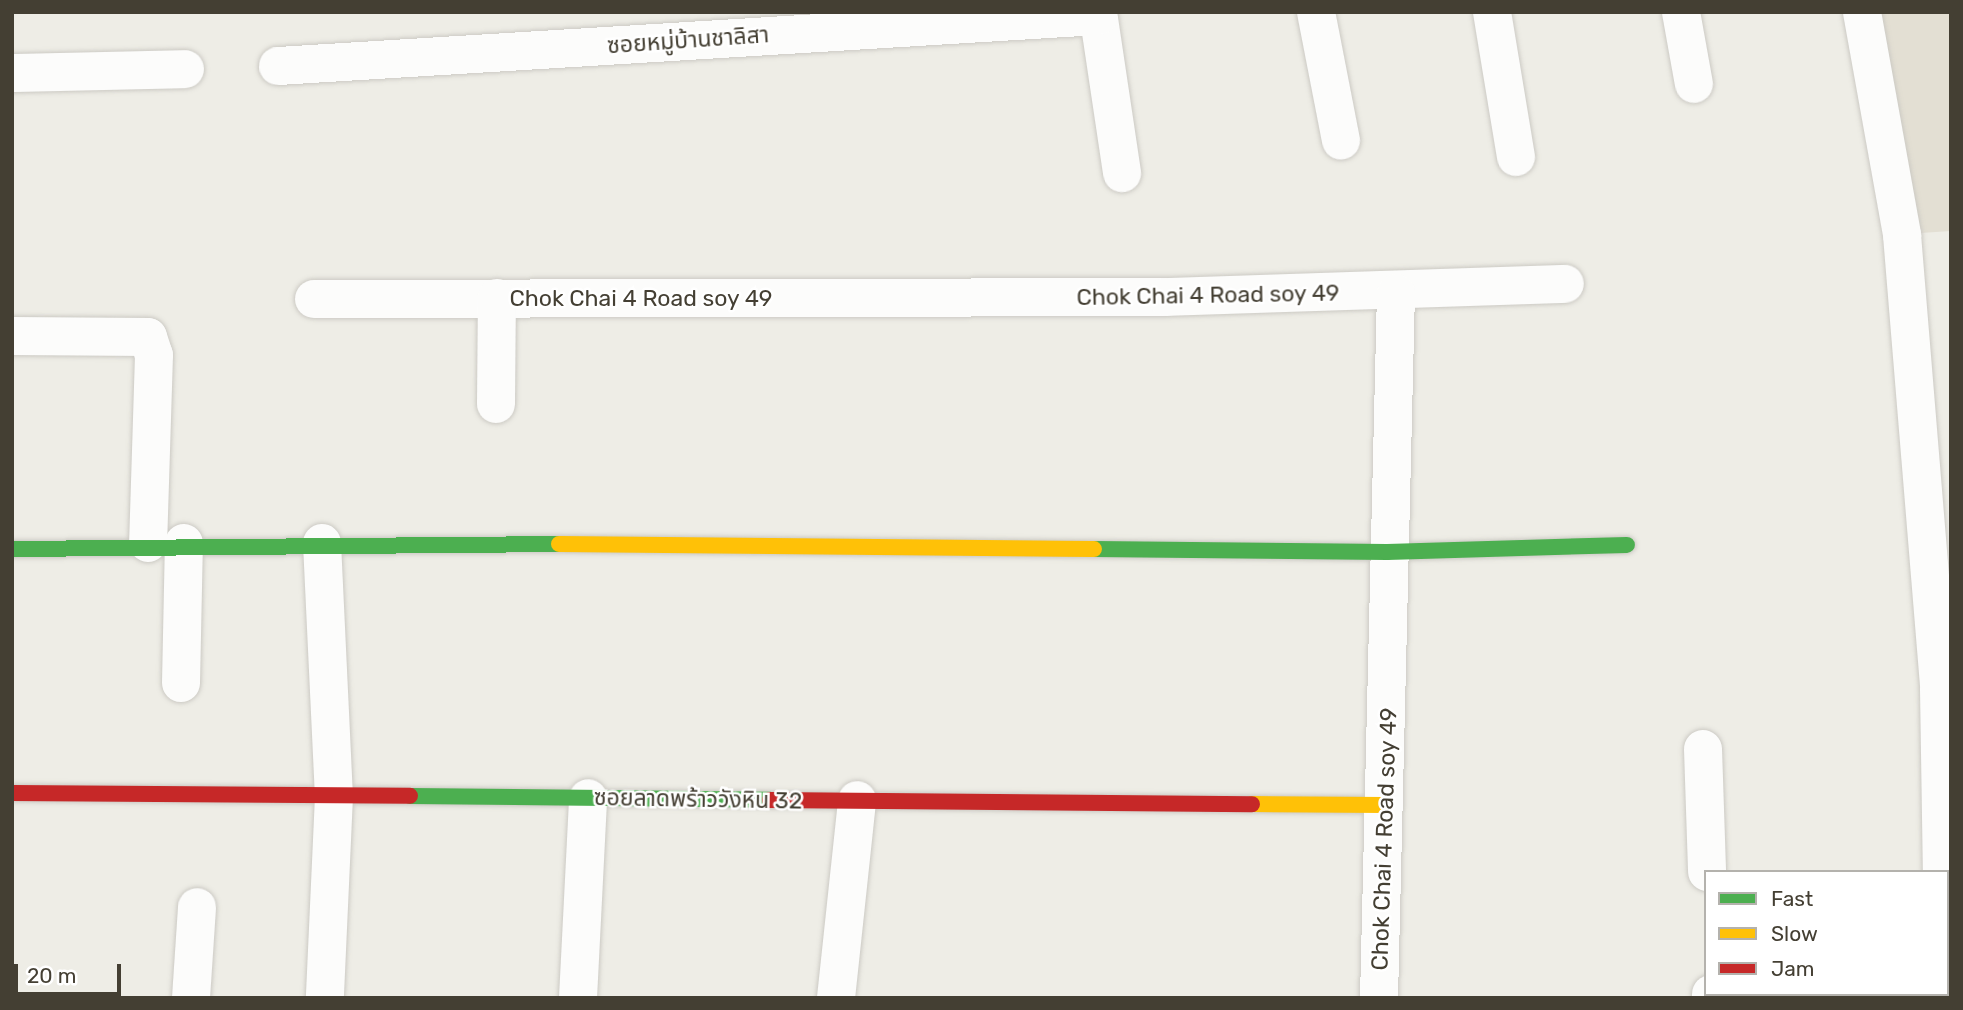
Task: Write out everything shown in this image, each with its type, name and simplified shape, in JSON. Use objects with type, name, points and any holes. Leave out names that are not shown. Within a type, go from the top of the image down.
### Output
[{"type":"street","points":[[1316,12],[1341,141]]},
{"type":"street","points":[[1492,12],[1516,157]]},
{"type":"street","points":[[1681,12],[1693,84]]},
{"type":"street","points":[[1862,12],[1902,235],[1945,688],[1942,870]]},
{"type":"street","points":[[1098,14],[1122,173]]},
{"type":"street","name":"ซอยหมู่บ้านชาลิสา","points":[[278,66],[1098,14]]},
{"type":"street","points":[[12,73],[185,69]]},
{"type":"street","points":[[1396,293],[1565,284]]},
{"type":"street","name":"Chok Chai 4 Road soy 49","points":[[314,299],[1396,293],[1387,552],[1379,998]]},
{"type":"street","points":[[496,404],[498,298]]},
{"type":"street","points":[[12,336],[148,337],[154,355],[166,543],[181,683]]},
{"type":"street","points":[[12,548],[166,543],[323,543],[1387,552],[1627,545]]},
{"type":"street","points":[[323,543],[334,796],[326,998]]},
{"type":"street","points":[[1703,748],[1707,870]]},
{"type":"street","name":"ซอยลาดพร้าววังหิน 32","points":[[12,793],[1384,805]]},
{"type":"street","points":[[578,998],[588,798]]},
{"type":"street","points":[[836,998],[857,800]]},
{"type":"street","points":[[191,998],[197,907]]},
{"type":"shaded area","points":[[1866,12],[1951,12],[1951,231],[1905,234]]},
{"type":"traffic: fast","points":[[12,549],[559,544]]},
{"type":"traffic: fast","points":[[1094,549],[1387,552],[1627,545]]},
{"type":"traffic: fast","points":[[410,796],[770,800]]},
{"type":"traffic: slow","points":[[559,544],[1094,549]]},
{"type":"traffic: slow","points":[[1252,804],[1384,805]]},
{"type":"traffic: jam","points":[[12,793],[410,796]]},
{"type":"traffic: jam","points":[[770,800],[1252,804]]}]
